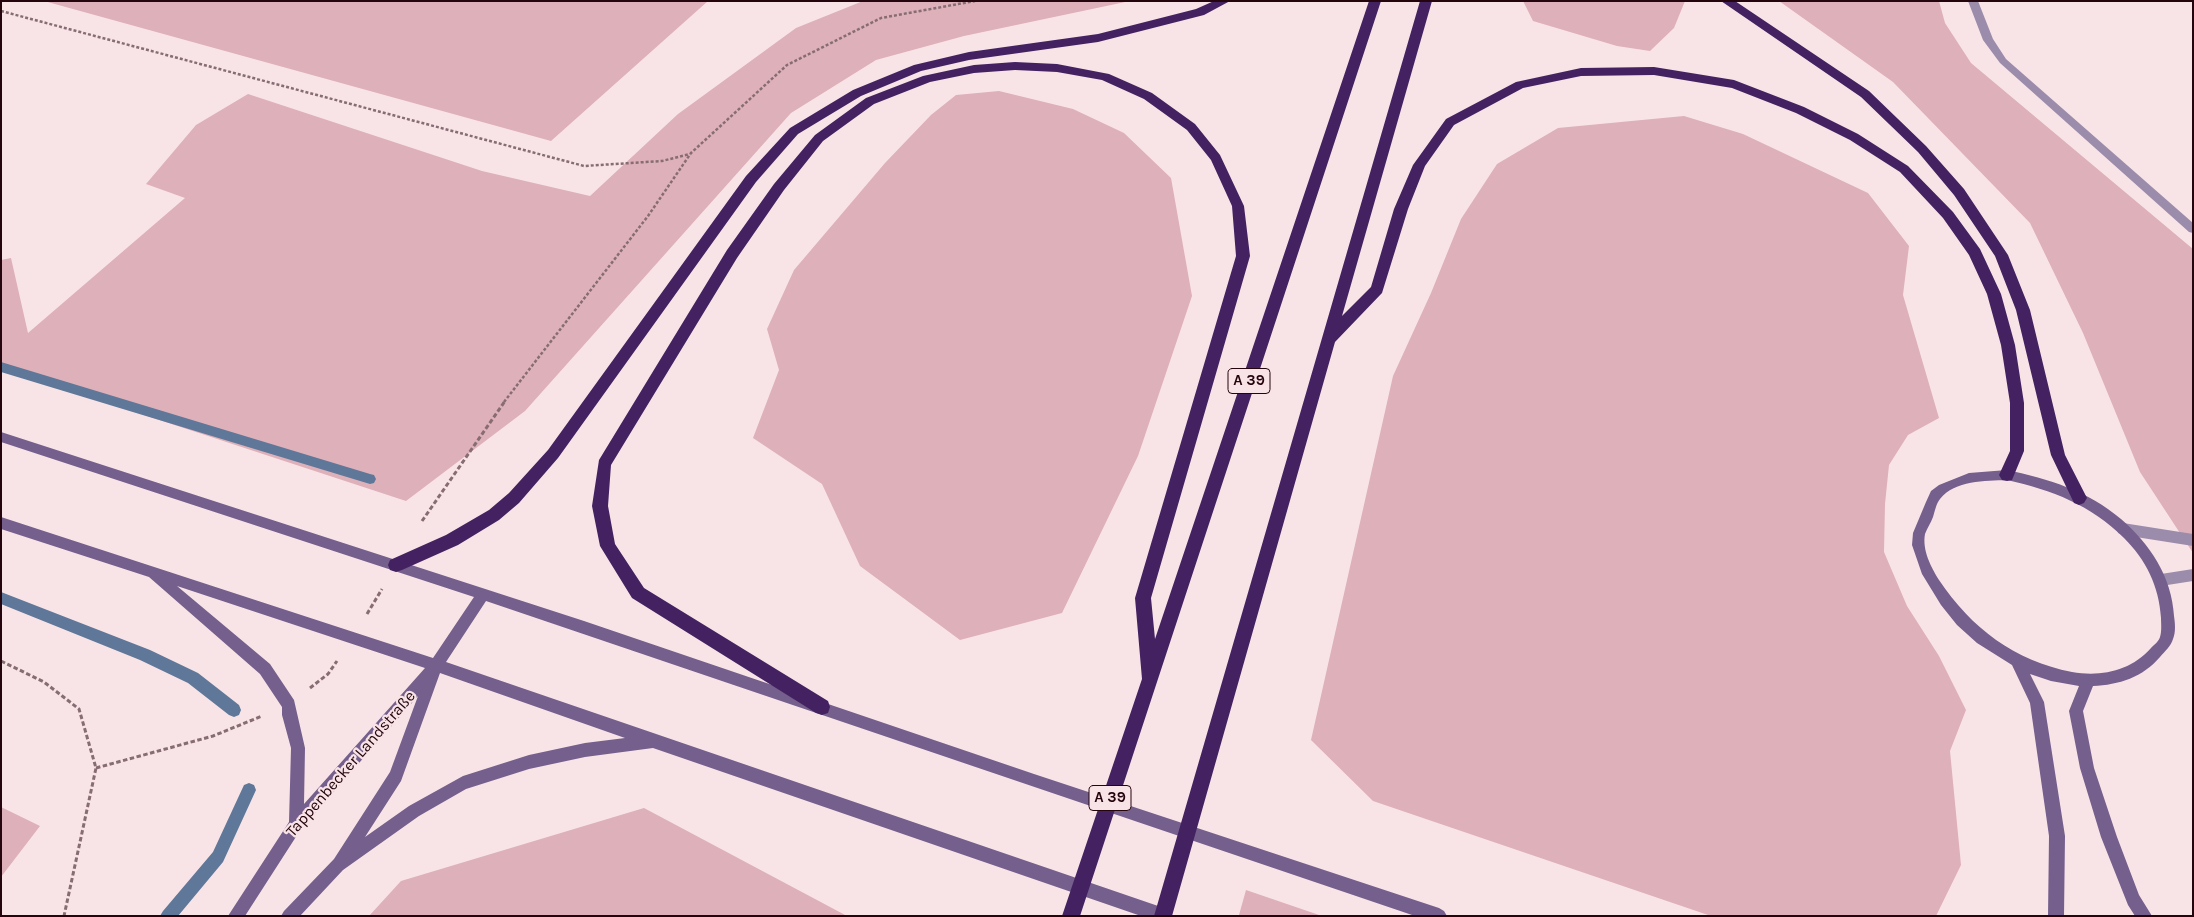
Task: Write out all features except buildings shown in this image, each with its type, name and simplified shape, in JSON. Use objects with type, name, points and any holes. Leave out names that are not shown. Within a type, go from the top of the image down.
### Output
[{"type":"highway","points":[[396,565],[452,540],[494,515],[514,498],[554,454],[751,179],[794,131],[857,93],[918,68],[969,56],[1098,38],[1200,12],[1224,1]]},
{"type":"highway","name":"A 39","points":[[1071,916],[1375,1]]},
{"type":"highway","points":[[1164,916],[1426,1]]},
{"type":"highway","points":[[1727,1],[1865,94],[1922,149],[1959,192],[2000,255],[2023,310],[2058,455],[2079,498]]},
{"type":"highway","points":[[822,707],[638,593],[608,546],[600,506],[604,464],[732,254],[779,187],[819,138],[870,101],[919,82],[974,69],[1015,66],[1067,69],[1106,77],[1148,96],[1191,127],[1216,158],[1238,206],[1243,256],[1143,598],[1150,680]]},
{"type":"highway","points":[[1329,339],[1377,288],[1401,209],[1420,165],[1450,122],[1520,85],[1581,72],[1654,71],[1734,84],[1800,110],[1854,137],[1904,169],[1948,215],[1975,253],[1994,294],[2008,345],[2017,403],[2017,451],[2007,475]]},
{"type":"main road","points":[[1,437],[396,565],[1440,916]]},
{"type":"main road","points":[[2007,475],[2043,482],[2079,498],[2103,512],[2123,529],[2146,554],[2161,580],[2168,603],[2167,638],[2148,664],[2120,677],[2088,680],[2052,675],[2017,661],[1993,647],[1962,622],[1944,602],[1924,566],[1919,534],[1935,496],[1950,485],[1975,476],[2007,475]]},
{"type":"main road","points":[[1,523],[436,664],[655,742],[1164,916]]},
{"type":"main road","points":[[151,573],[191,609],[265,669],[288,705],[298,748],[296,824]]},
{"type":"main road","points":[[338,865],[396,776],[436,664],[483,595]]},
{"type":"main road","points":[[2017,661],[2037,702],[2057,836],[2056,916]]},
{"type":"main road","name":"Tappenbecker Landstraße","points":[[236,916],[296,824],[436,664]]},
{"type":"main road","points":[[2088,680],[2076,711],[2086,768],[2133,900],[2144,916]]},
{"type":"main road","points":[[289,916],[338,865],[414,810],[463,783],[538,760],[585,750],[655,742]]},
{"type":"lane","points":[[1973,1],[1988,40],[2003,61],[2193,229]]},
{"type":"lane","points":[[2123,529],[2193,540]]},
{"type":"lane","points":[[2161,580],[2193,575]]},
{"type":"path","points":[[396,565],[431,504],[509,395],[648,216],[691,153],[787,65],[881,18],[975,1]]},
{"type":"path","points":[[1,11],[584,166],[662,161],[691,153]]},
{"type":"path","points":[[1,661],[44,682],[79,709],[96,768],[64,916]]},
{"type":"path","points":[[96,768],[213,736],[288,705]]},
{"type":"shaded area","points":[[44,1],[708,1],[551,141]]},
{"type":"shaded area","points":[[863,1],[1130,1],[964,36],[876,60],[791,113],[525,411],[406,501],[1,368],[1,260],[11,258],[28,333],[185,198],[146,184],[196,125],[248,94],[482,171],[590,196],[678,114],[796,28]]},
{"type":"shaded area","points":[[1523,1],[1685,1],[1674,28],[1650,51],[1617,46],[1533,21]]},
{"type":"shaded area","points":[[1779,1],[1939,1],[1945,23],[1971,63],[2193,249],[2193,553],[2140,472],[2083,333],[2030,223],[1893,82]]},
{"type":"shaded area","points":[[999,91],[1073,109],[1124,133],[1171,178],[1192,296],[1138,456],[1062,613],[960,640],[860,566],[822,484],[753,438],[779,370],[767,329],[794,270],[885,163],[931,115],[956,95]]},
{"type":"shaded area","points":[[1684,116],[1743,134],[1868,193],[1909,246],[1903,295],[1939,418],[1908,435],[1889,465],[1885,504],[1884,552],[1907,606],[1939,656],[1966,710],[1950,751],[1961,865],[1936,916],[1711,916],[1373,801],[1311,740],[1393,376],[1431,293],[1461,219],[1497,164],[1558,128]]},
{"type":"shaded area","points":[[1,807],[40,826],[1,877]]},
{"type":"shaded area","points":[[644,808],[847,916],[369,916],[401,881]]},
{"type":"shaded area","points":[[1246,890],[1322,916],[1239,915]]},
{"type":"waterway","points":[[1,367],[370,479]]},
{"type":"waterway","points":[[1,598],[145,655],[193,678],[234,710]]},
{"type":"waterway","points":[[168,916],[218,857],[249,790]]}]
